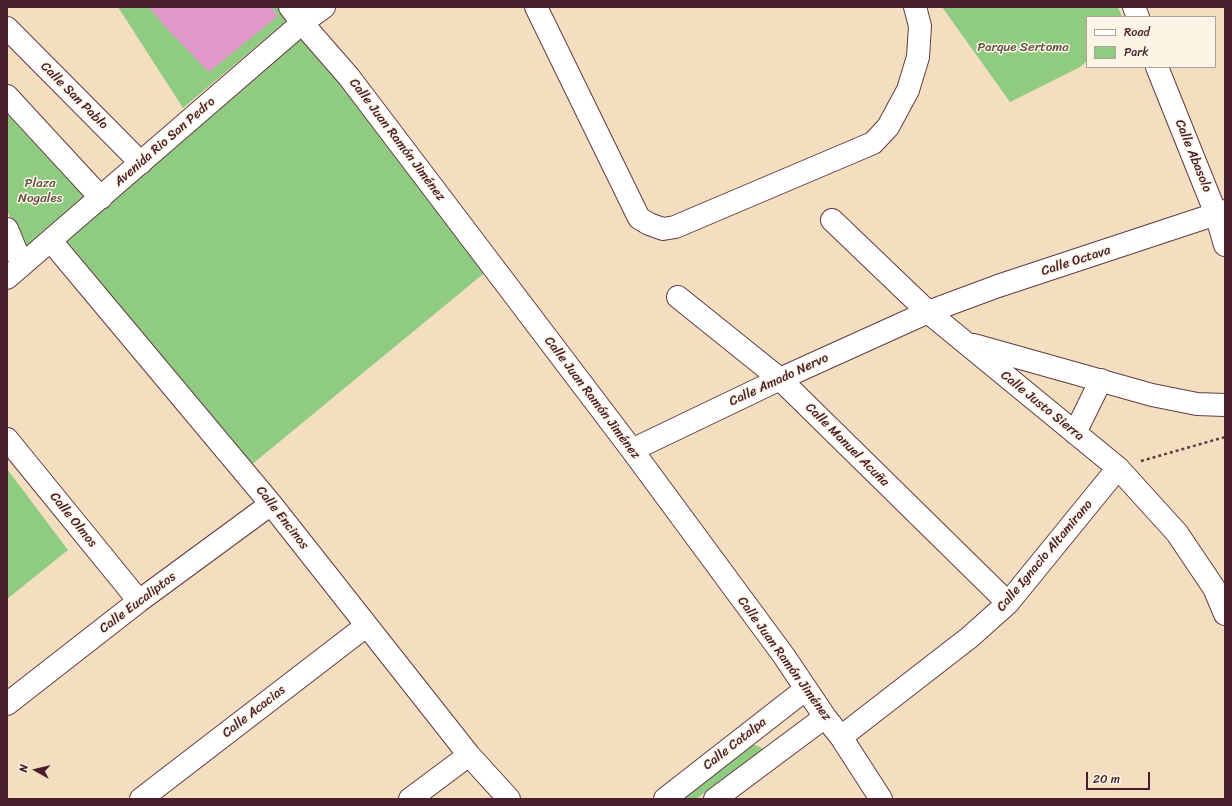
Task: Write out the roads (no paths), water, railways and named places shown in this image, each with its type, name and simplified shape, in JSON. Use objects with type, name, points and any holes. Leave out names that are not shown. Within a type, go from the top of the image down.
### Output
[{"type":"street","name":"Avenida Rio San Pedro","points":[[14,272],[141,163],[296,15],[324,7]]},
{"type":"street","points":[[536,7],[639,218],[649,224],[663,229],[675,227],[873,144],[888,127],[908,90],[918,57],[920,26],[915,7]]},
{"type":"street","name":"Calle Juan Ramón Jiménez","points":[[296,15],[349,77],[632,450],[841,737],[881,799]]},
{"type":"street","name":"Calle San Pablo","points":[[7,28],[141,163]]},
{"type":"street","name":"Calle Abasolo","points":[[1157,68],[1220,212],[1225,246]]},
{"type":"street","points":[[7,96],[101,198]]},
{"type":"street","name":"Calle Octava","points":[[928,312],[998,286],[1220,212]]},
{"type":"street","name":"Calle Justo Sierra","points":[[832,220],[928,312],[1118,468],[1177,533],[1214,588],[1225,614]]},
{"type":"street","points":[[7,229],[14,272]]},
{"type":"street","name":"Calle Encinos","points":[[51,241],[272,504],[366,626],[469,755],[509,799]]},
{"type":"street","name":"Calle Manuel Acuña","points":[[678,297],[780,379],[1008,603]]},
{"type":"street","name":"Calle Amado Nervo","points":[[632,450],[780,379],[928,312]]},
{"type":"street","points":[[966,344],[1102,380],[1152,395],[1197,404],[1225,405]]},
{"type":"street","points":[[1075,433],[1102,380]]},
{"type":"street","name":"Calle Olmos","points":[[7,439],[139,601]]},
{"type":"street","name":"Calle Ignacio Altamirano","points":[[841,737],[970,637],[1008,603],[1118,468]]},
{"type":"street","name":"Calle Eucaliptos","points":[[7,704],[139,601],[272,504]]},
{"type":"street","name":"Calle Acacias","points":[[141,799],[366,626]]},
{"type":"street","name":"Calle Catalpa","points":[[665,799],[806,689]]},
{"type":"street","points":[[715,799],[825,717]]},
{"type":"street","points":[[410,799],[469,755]]},
{"type":"park label","name":"Parque Sertoma","points":[[1023,48]]},
{"type":"park label","name":"Plaza Nogales","points":[[40,192]]}]
